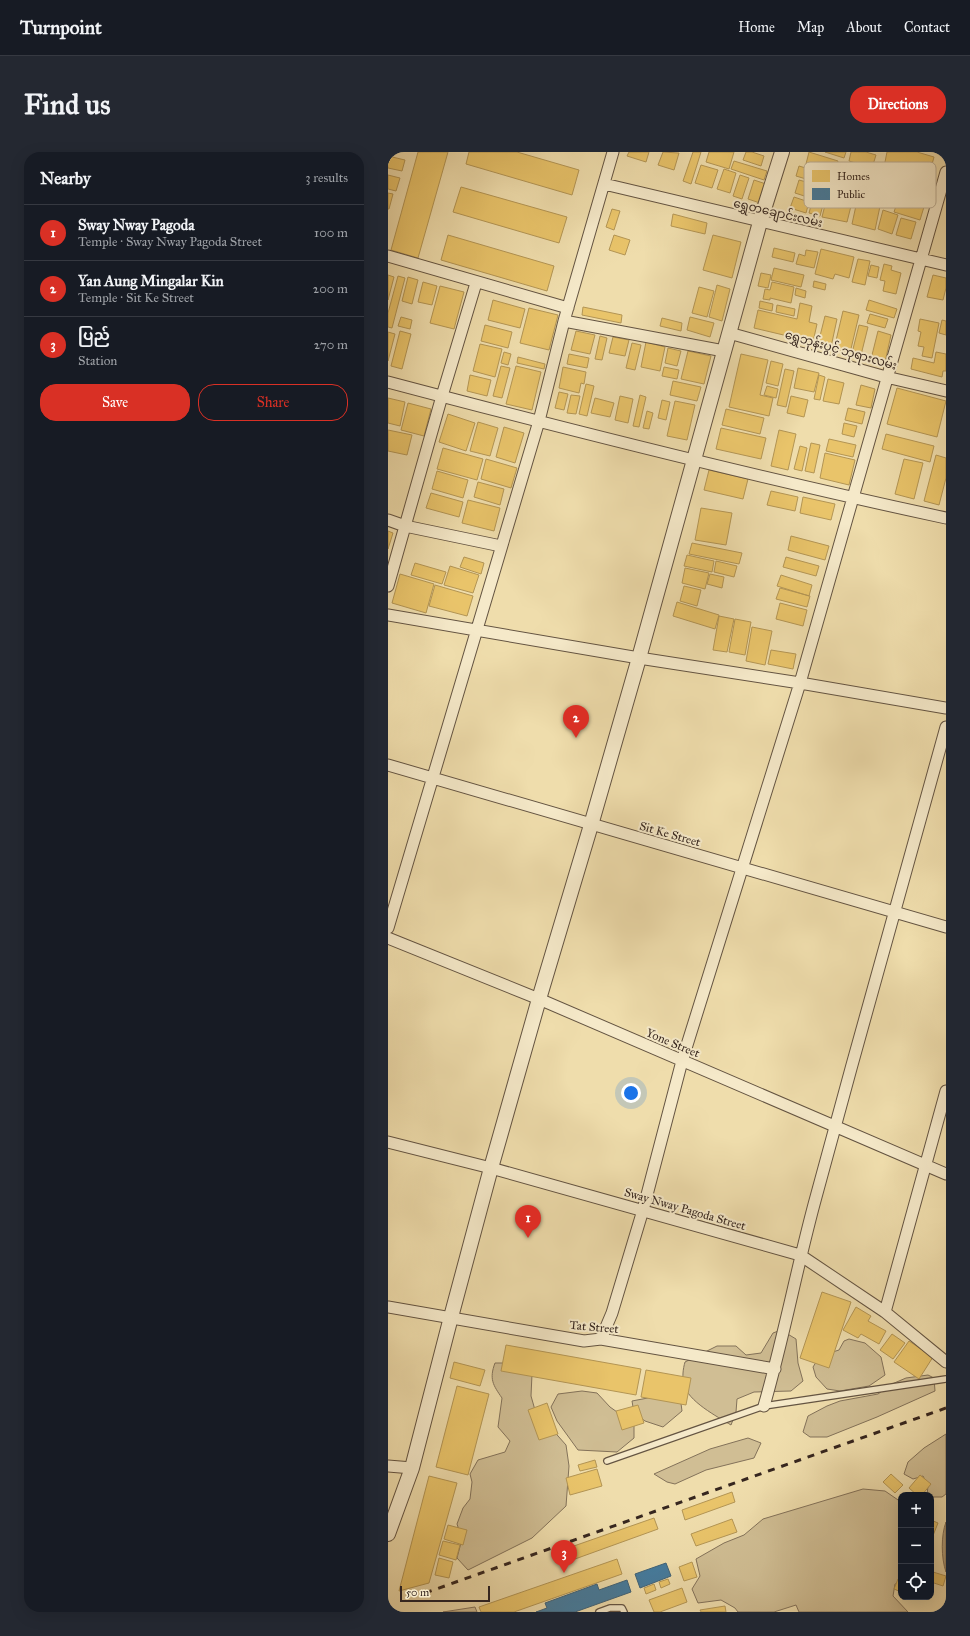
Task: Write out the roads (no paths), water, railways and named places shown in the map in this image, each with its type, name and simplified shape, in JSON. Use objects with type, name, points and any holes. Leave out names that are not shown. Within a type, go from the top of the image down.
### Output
[{"type":"street","points":[[388,928],[538,421],[564,321],[613,152]]},
{"type":"street","points":[[388,1534],[412,1468],[491,1168],[538,999],[591,825],[760,222],[782,152]]},
{"type":"street","points":[[936,207],[946,172]]},
{"type":"street","name":"ရွှေတချောင်းလမ်း","points":[[604,184],[946,265]]},
{"type":"street","points":[[601,1339],[612,1312],[643,1210],[682,1061],[800,683],[886,377],[936,208]]},
{"type":"street","points":[[388,256],[568,308]]},
{"type":"street","points":[[388,586],[476,282]]},
{"type":"street","points":[[564,321],[724,351]]},
{"type":"street","name":"ရွှေဘုန်းပွင့် ဘုရားလမ်း","points":[[729,332],[886,377],[946,391]]},
{"type":"street","points":[[388,382],[694,460],[852,498],[946,518]]},
{"type":"street","points":[[388,520],[406,526],[501,546]]},
{"type":"street","points":[[388,615],[946,708]]},
{"type":"street","points":[[764,1406],[775,1369],[800,1255],[946,727]]},
{"type":"street","name":"Sit Ke Street","points":[[388,765],[591,825],[896,911],[946,927]]},
{"type":"street","name":"Yone Street","points":[[388,938],[538,999],[835,1125],[946,1174]]},
{"type":"street","points":[[885,1312],[946,1091]]},
{"type":"street","name":"Sway Nway Pagoda Street","points":[[388,1142],[491,1168],[800,1255],[885,1312],[946,1362]]},
{"type":"street","name":"Tat Street","points":[[388,1307],[584,1341],[601,1339],[775,1369]]},
{"type":"street","points":[[388,1466],[412,1468]]},
{"type":"lane","points":[[608,1461],[764,1406],[946,1379]]},
{"type":"lane","points":[[599,1612],[610,1608],[622,1608],[624,1612]]},
{"type":"railway","points":[[425,1593],[946,1408]]},
{"type":"place","name":"Yan Aung Mingalar Kin","points":[[576,738]]},
{"type":"place","name":"Sway Nway Pagoda","points":[[528,1238]]},
{"type":"place","name":"ပြည်","points":[[564,1573]]}]
